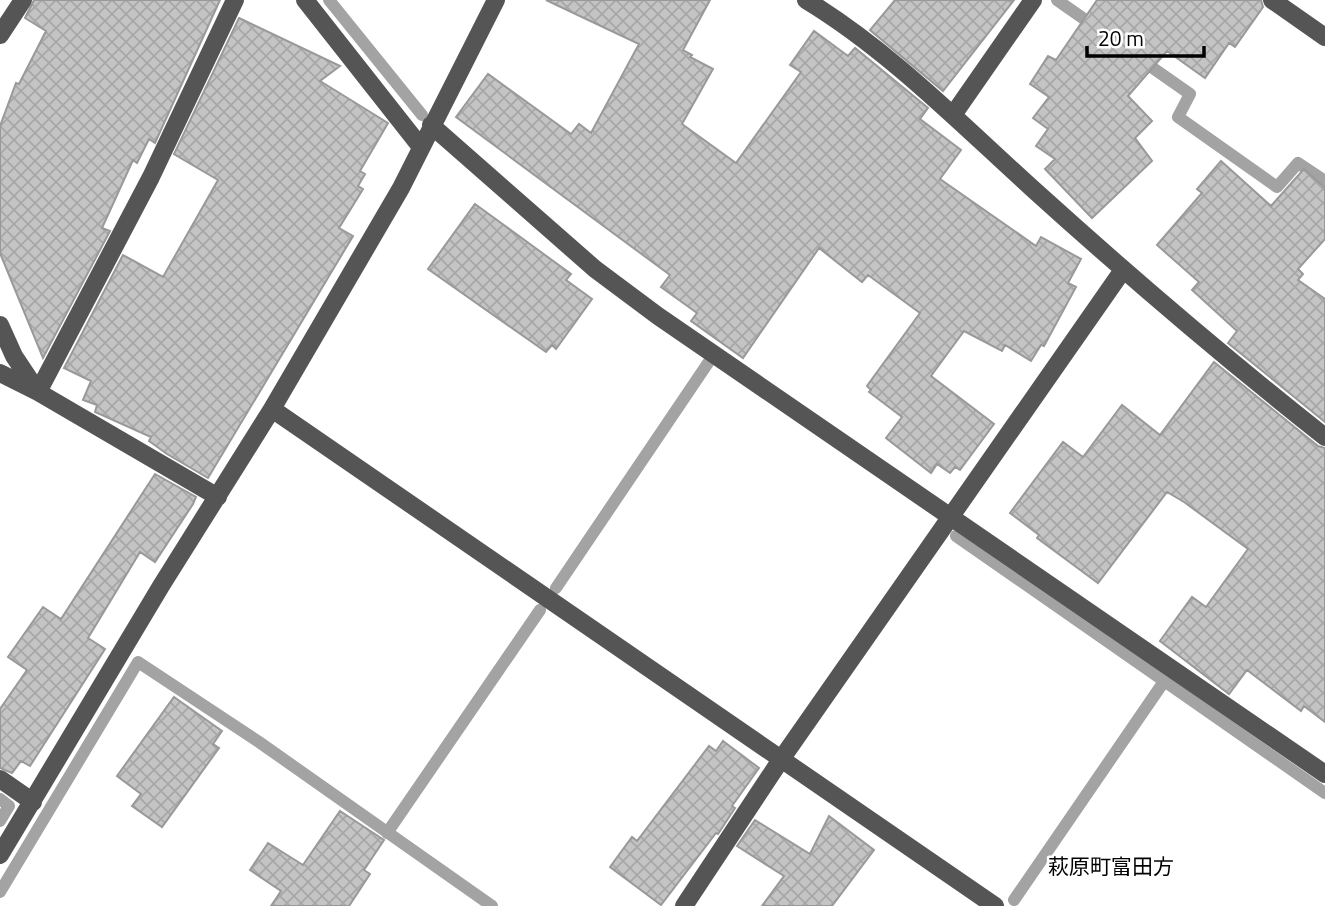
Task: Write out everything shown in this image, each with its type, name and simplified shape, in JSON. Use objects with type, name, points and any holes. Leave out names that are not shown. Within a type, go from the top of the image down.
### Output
[{"type":"street","points":[[0,35],[23,0]]},
{"type":"street","points":[[38,392],[151,177],[235,0]]},
{"type":"street","points":[[305,0],[420,146]]},
{"type":"street","points":[[0,855],[161,586],[272,410],[401,188],[496,0]]},
{"type":"street","points":[[806,0],[841,22],[953,114],[1123,270],[1325,437]]},
{"type":"street","points":[[953,114],[1033,0]]},
{"type":"street","points":[[1272,0],[1325,37]]},
{"type":"street","points":[[431,125],[595,269],[949,518],[1325,774]]},
{"type":"street","points":[[684,906],[780,761],[1123,270]]},
{"type":"street","points":[[0,325],[14,356],[38,392]]},
{"type":"street","points":[[0,373],[38,392],[218,497]]},
{"type":"street","points":[[272,410],[995,906]]},
{"type":"street","points":[[0,779],[33,802]]},
{"type":"building","points":[[34,0],[220,0],[155,143],[149,139],[137,163],[133,160],[102,228],[110,231],[43,358],[0,253],[0,126],[16,83],[19,84],[46,31],[25,18]]},
{"type":"building","points":[[546,0],[710,0],[683,50],[692,55],[690,57],[713,69],[682,124],[736,163],[801,72],[790,65],[814,31],[848,56],[855,48],[928,108],[920,119],[961,150],[940,179],[1036,246],[1041,237],[1081,259],[1068,283],[1076,287],[1044,346],[1041,345],[1031,361],[1005,345],[1002,351],[964,331],[931,376],[994,424],[960,470],[955,467],[950,473],[937,464],[931,473],[886,438],[902,417],[869,392],[871,390],[867,386],[920,313],[868,275],[862,282],[819,248],[743,358],[691,321],[697,313],[661,287],[670,275],[456,117],[488,74],[571,134],[579,124],[591,133],[639,44]]},
{"type":"building","points":[[895,0],[1014,0],[943,91],[870,30]]},
{"type":"building","points":[[1097,0],[1261,0],[1263,7],[1235,47],[1229,43],[1205,78],[1167,51],[1128,96],[1152,121],[1135,138],[1152,161],[1092,218],[1045,169],[1055,159],[1036,146],[1048,129],[1033,118],[1049,97],[1030,84],[1048,56],[1056,60]]},
{"type":"building","points":[[239,18],[340,66],[320,81],[388,123],[360,171],[365,174],[358,186],[363,189],[339,228],[353,236],[208,478],[167,454],[149,441],[151,437],[95,412],[97,405],[83,400],[91,381],[64,368],[123,255],[163,277],[218,180],[174,154]]},
{"type":"building","points":[[1221,161],[1271,206],[1304,169],[1325,188],[1325,239],[1298,269],[1303,274],[1298,280],[1325,299],[1325,422],[1228,343],[1237,331],[1192,290],[1199,282],[1157,245],[1202,193],[1197,189]]},
{"type":"building","points":[[475,204],[571,274],[566,280],[592,299],[556,349],[552,345],[546,352],[428,269]]},
{"type":"building","points":[[1214,362],[1318,446],[1325,448],[1325,722],[1304,706],[1301,711],[1247,670],[1229,694],[1160,641],[1192,597],[1206,607],[1248,549],[1184,502],[1167,492],[1098,583],[1037,538],[1039,535],[1010,513],[1063,442],[1083,457],[1122,405],[1160,435]]},
{"type":"building","points":[[155,474],[196,497],[193,504],[155,562],[140,552],[88,638],[105,649],[30,766],[21,761],[12,773],[0,768],[0,709],[27,670],[8,657],[43,607],[61,619]]},
{"type":"building","points":[[174,697],[222,731],[213,744],[219,748],[162,827],[132,806],[141,794],[117,776]]},
{"type":"building","points":[[723,741],[759,768],[732,806],[735,808],[718,834],[716,833],[661,905],[610,867],[632,837],[637,841],[709,746],[716,751]]},
{"type":"building","points":[[340,811],[384,840],[364,870],[370,874],[349,906],[271,906],[281,891],[250,870],[268,843],[303,865]]},
{"type":"building","points":[[829,816],[874,850],[832,906],[762,906],[784,876],[737,846],[755,820],[810,854]]},
{"type":"waterway","points":[[329,0],[422,115]]},
{"type":"waterway","points":[[1057,0],[1097,28]]},
{"type":"waterway","points":[[1140,59],[1190,94],[1178,117],[1277,187],[1298,163],[1325,181]]},
{"type":"waterway","points":[[556,588],[710,360]]},
{"type":"waterway","points":[[956,536],[1325,793]]},
{"type":"waterway","points":[[387,833],[540,610]]},
{"type":"waterway","points":[[0,892],[138,662],[259,742],[492,906]]},
{"type":"waterway","points":[[1014,900],[1165,680]]},
{"type":"waterway","points":[[0,799],[9,806],[0,821]]},
{"type":"district","name":"萩原町富田方","points":[[1111,866]]}]
